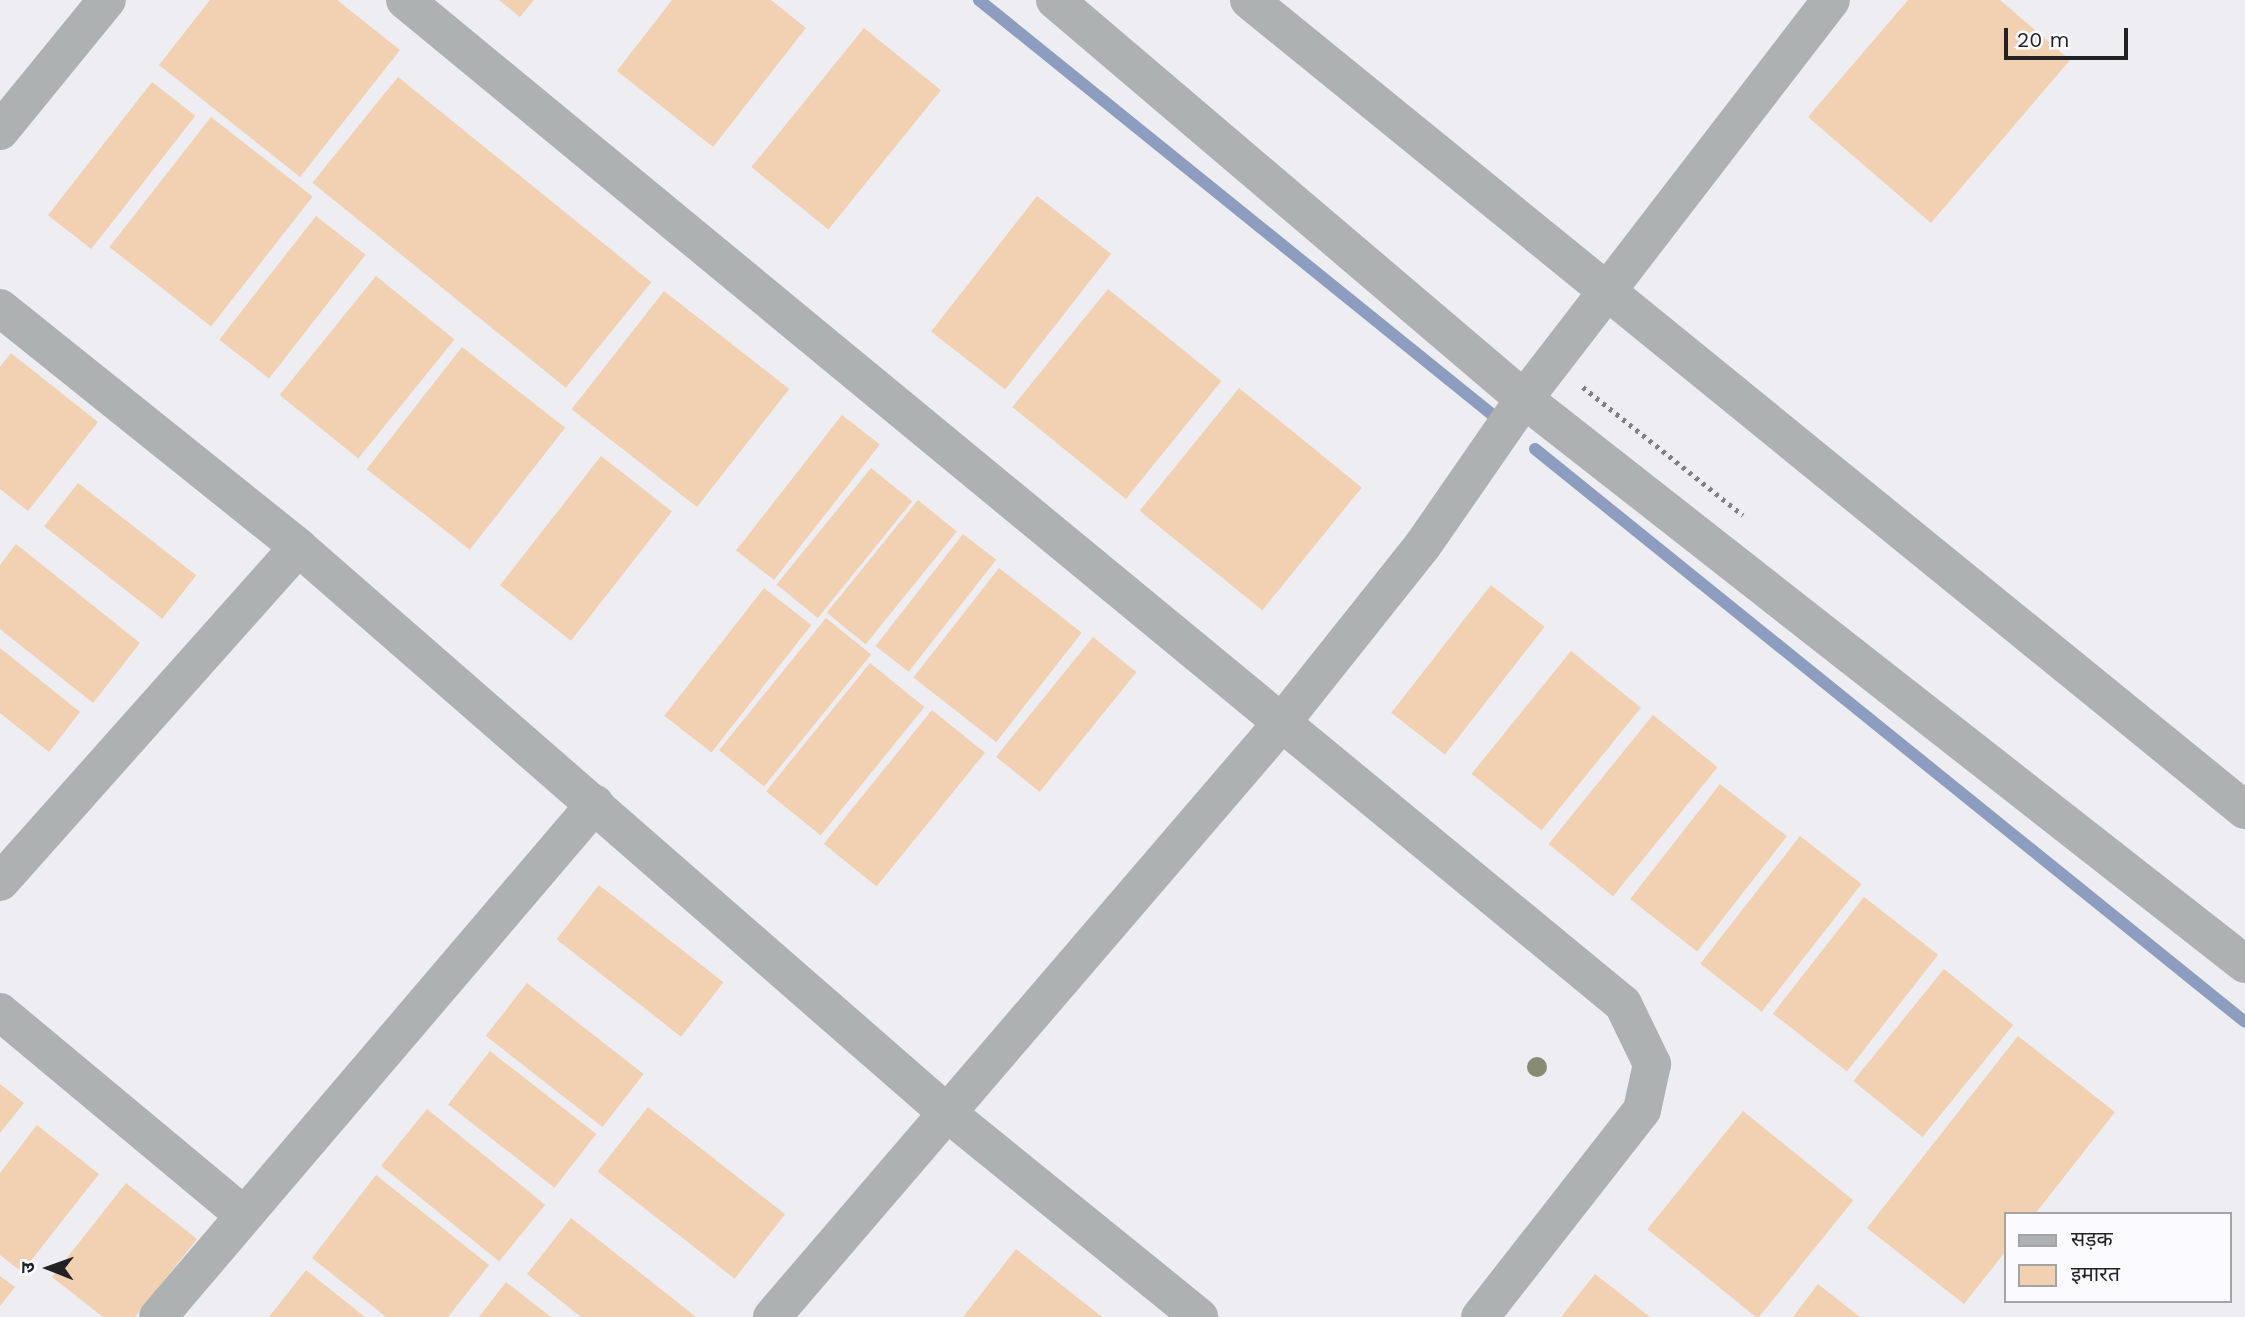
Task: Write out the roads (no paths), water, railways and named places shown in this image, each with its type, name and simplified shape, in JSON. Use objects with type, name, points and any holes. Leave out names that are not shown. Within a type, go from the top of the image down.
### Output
[{"type":"street","points":[[0,131],[107,0]]},
{"type":"street","points":[[405,0],[1279,726],[1623,1004],[1652,1064],[1642,1110],[1480,1317]]},
{"type":"street","points":[[1055,0],[1524,399],[2245,964]]},
{"type":"street","points":[[772,1317],[1279,726],[1423,545],[1524,399],[1611,292],[1831,0]]},
{"type":"street","points":[[1256,2],[2245,810]]},
{"type":"street","points":[[0,307],[298,547],[946,1112],[1199,1317]]},
{"type":"street","points":[[0,882],[298,547]]},
{"type":"street","points":[[158,1317],[595,804]]},
{"type":"street","points":[[0,1012],[244,1215]]},
{"type":"waterway","points":[[979,0],[1494,416]]},
{"type":"waterway","points":[[1535,449],[2245,1022]]}]
